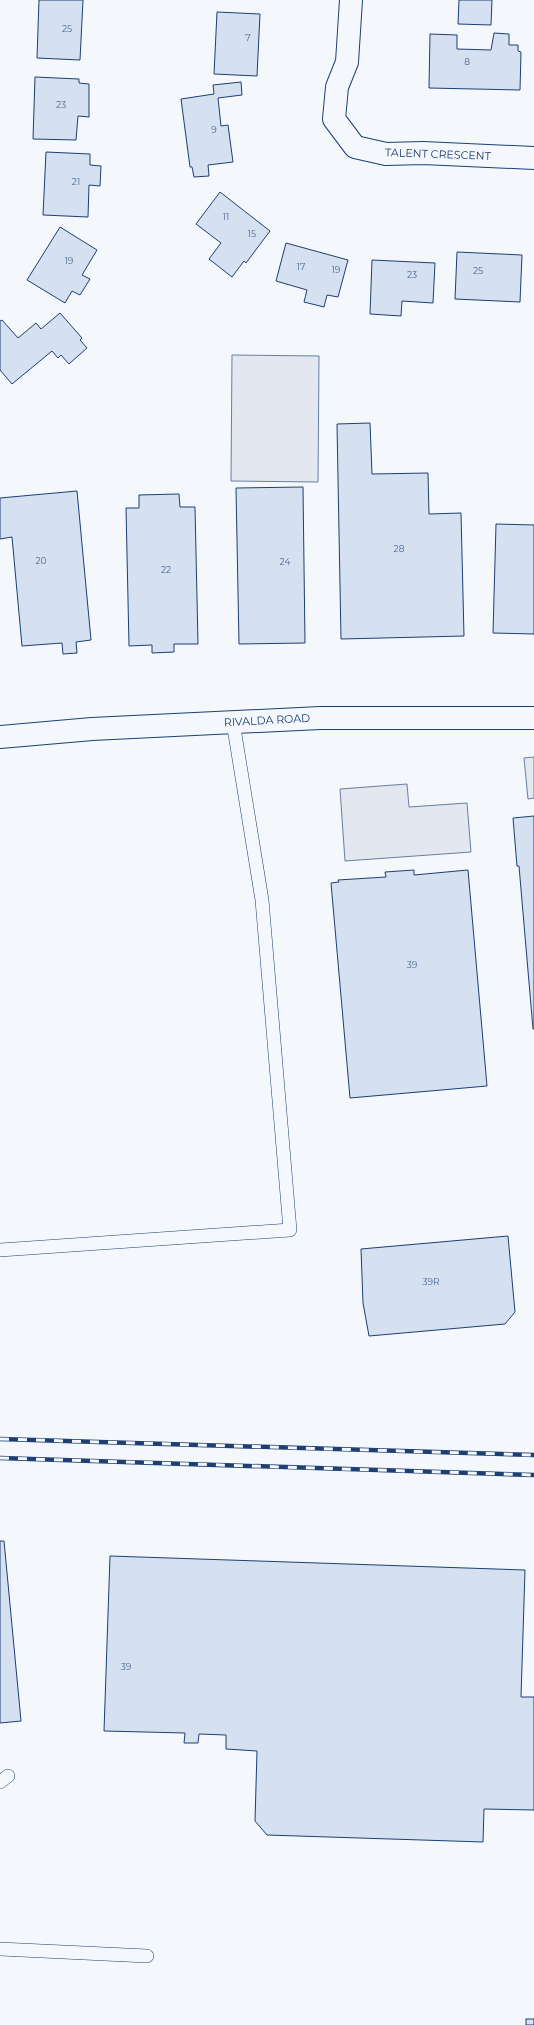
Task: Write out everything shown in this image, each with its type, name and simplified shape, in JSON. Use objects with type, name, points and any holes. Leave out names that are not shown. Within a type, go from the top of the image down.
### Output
[{"type":"street","name":"TALENT CRESCENT","points":[[351,0],[347,62],[337,87],[334,119],[355,147],[386,154],[423,153],[534,158]]},
{"type":"street","name":"RIVALDA ROAD","points":[[0,737],[92,730],[320,718],[534,718]]},
{"type":"lane","points":[[0,1250],[290,1230],[262,900],[233,722]]},
{"type":"lane","points":[[0,1949],[147,1956]]},
{"type":"shaded area","points":[[232,355],[319,356],[318,482],[231,481]]},
{"type":"shaded area","points":[[534,757],[534,798],[528,799],[524,758]]},
{"type":"shaded area","points":[[407,784],[409,807],[467,803],[471,852],[345,861],[340,789]]},
{"type":"building","points":[[39,0],[83,0],[80,60],[37,58]]},
{"type":"building","points":[[459,0],[492,0],[491,25],[458,24]]},
{"type":"building","points":[[217,12],[260,14],[257,76],[214,74]]},
{"type":"building","points":[[494,33],[509,34],[509,45],[518,45],[518,51],[521,52],[520,90],[429,88],[430,34],[457,35],[457,49],[491,50]]},
{"type":"building","points":[[35,77],[79,79],[79,83],[89,84],[89,117],[78,116],[76,140],[33,139]]},
{"type":"building","points":[[241,82],[242,95],[218,98],[221,126],[228,125],[233,162],[208,165],[209,176],[194,177],[192,167],[190,167],[181,99],[214,94],[213,85]]},
{"type":"building","points":[[46,152],[90,154],[90,165],[101,166],[100,186],[89,185],[88,217],[43,215]]},
{"type":"building","points":[[220,192],[270,231],[246,263],[244,261],[232,277],[209,259],[221,243],[196,224]]},
{"type":"building","points":[[60,227],[97,250],[82,275],[90,279],[80,295],[72,291],[65,303],[27,280]]},
{"type":"building","points":[[286,243],[348,260],[338,297],[327,295],[324,307],[304,302],[307,290],[276,281]]},
{"type":"building","points":[[457,252],[522,255],[520,302],[455,299]]},
{"type":"building","points":[[372,260],[435,263],[433,303],[402,301],[401,316],[370,314]]},
{"type":"building","points":[[60,313],[82,338],[80,340],[87,348],[69,364],[61,355],[58,358],[52,351],[12,384],[0,370],[0,321],[2,320],[18,338],[36,323],[41,329]]},
{"type":"building","points":[[370,423],[372,474],[428,473],[429,514],[461,513],[464,636],[341,639],[337,424]]},
{"type":"building","points":[[303,487],[305,643],[239,644],[236,488]]},
{"type":"building","points":[[77,491],[91,640],[76,642],[77,653],[63,654],[62,643],[22,646],[12,537],[0,539],[0,498]]},
{"type":"building","points":[[179,494],[180,507],[195,507],[198,644],[174,644],[174,652],[152,653],[152,645],[129,646],[126,508],[139,508],[139,495]]},
{"type":"building","points":[[496,524],[534,525],[534,634],[493,633]]},
{"type":"building","points":[[534,816],[533,1029],[519,866],[517,866],[513,818]]},
{"type":"building","points":[[414,870],[414,875],[468,870],[487,1086],[350,1098],[331,883],[339,882],[338,880],[386,877],[385,872]]},
{"type":"building","points":[[508,1236],[515,1312],[505,1324],[369,1336],[363,1303],[361,1249]]},
{"type":"building","points":[[0,1541],[4,1541],[21,1721],[0,1723]]},
{"type":"building","points":[[110,1556],[525,1570],[521,1697],[534,1697],[534,1810],[484,1809],[483,1842],[267,1835],[255,1821],[257,1751],[226,1749],[226,1735],[199,1734],[198,1743],[184,1743],[185,1733],[104,1731]]},
{"type":"building","points":[[526,2019],[534,2019],[534,2025],[526,2025]]},
{"type":"railway","points":[[0,1439],[534,1455]]},
{"type":"railway","points":[[0,1458],[534,1475]]}]
